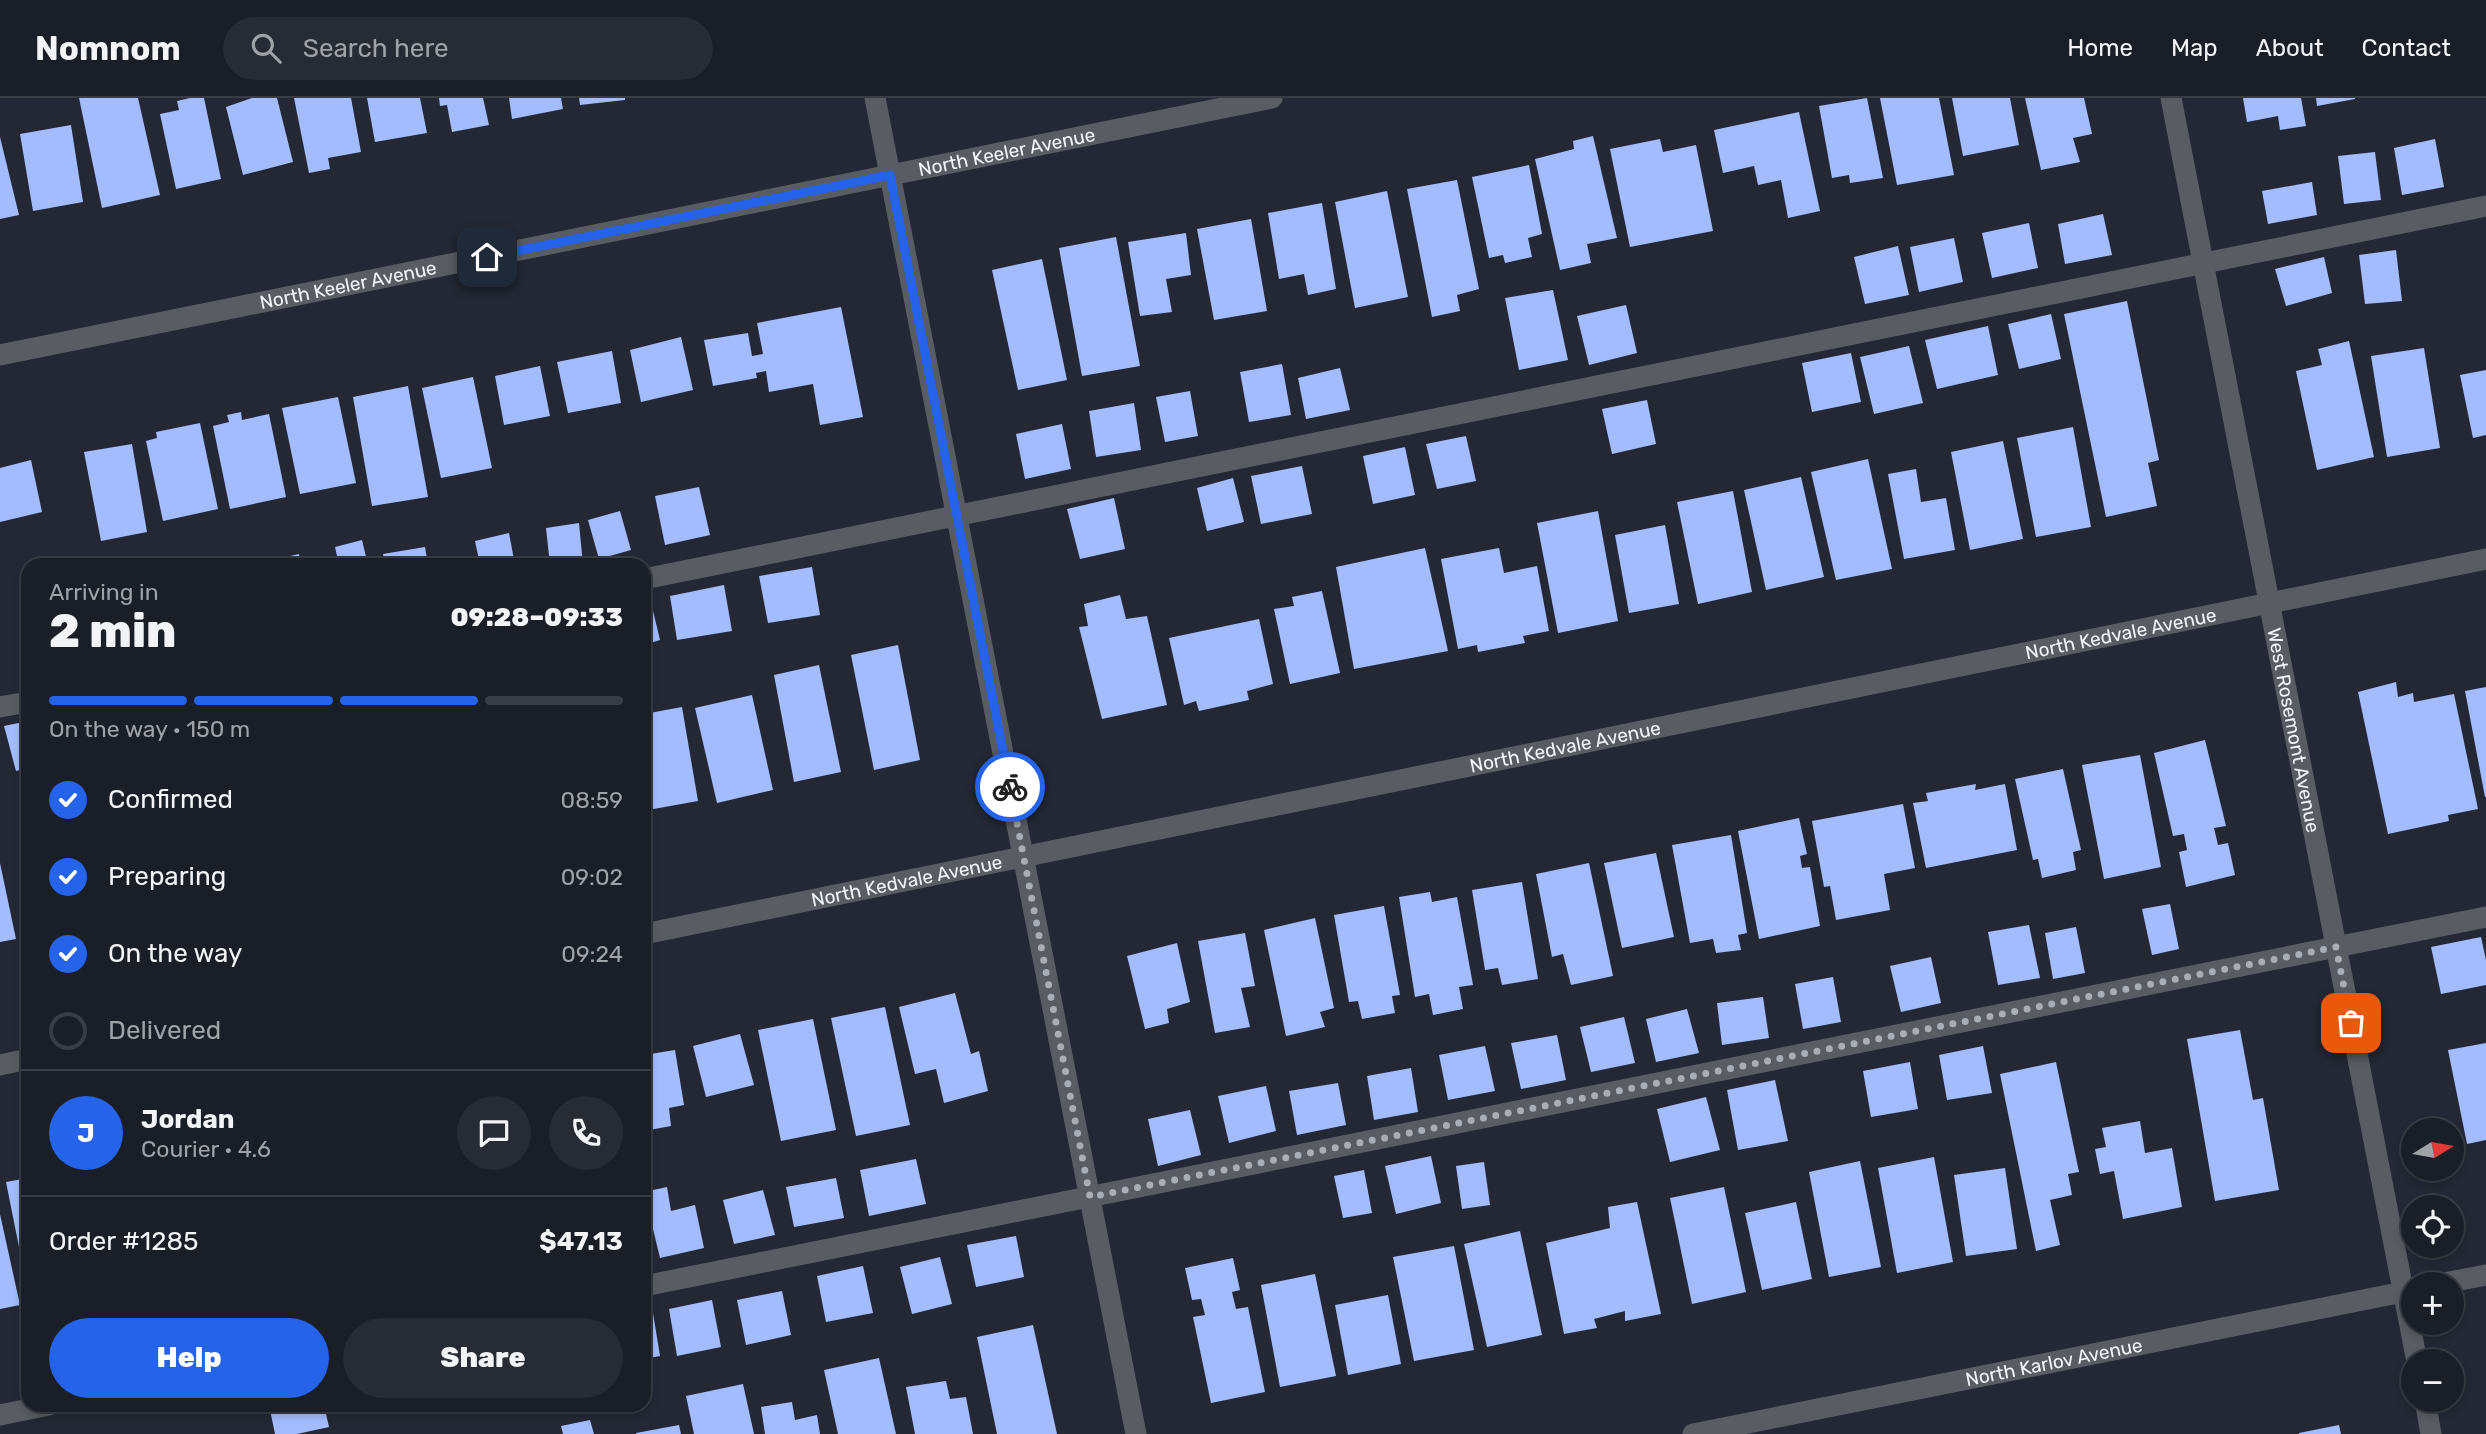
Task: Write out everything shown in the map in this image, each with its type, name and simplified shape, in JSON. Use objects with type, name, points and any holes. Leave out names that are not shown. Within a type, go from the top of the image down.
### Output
[{"type":"street","points":[[875,98],[1136,1434]]},
{"type":"street","name":"North Keeler Avenue","points":[[0,355],[1272,98]]},
{"type":"street","name":"West Rosemont Avenue","points":[[2171,98],[2336,947],[2404,1272]]},
{"type":"street","points":[[651,578],[2486,206]]},
{"type":"street","name":"North Kedvale Avenue","points":[[651,933],[2486,559]]},
{"type":"street","points":[[0,707],[21,703]]},
{"type":"street","points":[[651,1285],[2486,917]]},
{"type":"street","points":[[0,1065],[21,1060]]},
{"type":"street","points":[[2464,1279],[2486,1275]]},
{"type":"street","name":"North Karlov Avenue","points":[[1693,1434],[2401,1292]]},
{"type":"street","points":[[0,1415],[21,1411]]},
{"type":"street","points":[[2426,1412],[2431,1434]]},
{"type":"building","points":[[79,98],[138,98],[160,195],[102,208]]},
{"type":"building","points":[[204,98],[221,179],[176,189],[160,114],[179,110],[177,101]]},
{"type":"building","points":[[252,98],[277,98],[293,162],[243,175],[226,107]]},
{"type":"building","points":[[294,98],[351,98],[361,152],[328,158],[330,169],[309,173]]},
{"type":"building","points":[[367,98],[420,98],[427,133],[375,142]]},
{"type":"building","points":[[439,98],[483,98],[489,125],[452,132],[447,105],[440,106]]},
{"type":"building","points":[[509,98],[561,98],[563,109],[512,119]]},
{"type":"building","points":[[579,98],[625,98],[625,100],[580,105]]},
{"type":"building","points":[[1867,98],[1883,178],[1850,183],[1849,175],[1832,178],[1819,106]]},
{"type":"building","points":[[1880,98],[1939,98],[1954,175],[1897,185]]},
{"type":"building","points":[[1952,98],[2010,98],[2019,145],[1963,156]]},
{"type":"building","points":[[2025,98],[2084,98],[2092,134],[2073,138],[2080,162],[2041,170]]},
{"type":"building","points":[[2243,98],[2301,98],[2306,126],[2280,130],[2278,116],[2247,122]]},
{"type":"building","points":[[2316,98],[2355,98],[2355,99],[2317,106]]},
{"type":"building","points":[[1799,112],[1820,211],[1788,218],[1781,180],[1758,185],[1754,166],[1723,173],[1714,130]]},
{"type":"building","points":[[71,125],[83,202],[33,211],[20,134]]},
{"type":"building","points":[[1593,136],[1617,238],[1587,244],[1591,263],[1560,270],[1535,159],[1574,149],[1573,141]]},
{"type":"building","points":[[0,137],[19,215],[0,219]]},
{"type":"building","points":[[1660,139],[1663,152],[1696,145],[1713,231],[1630,247],[1610,149]]},
{"type":"building","points":[[2435,139],[2444,187],[2402,195],[2394,148]]},
{"type":"building","points":[[2375,152],[2381,200],[2344,204],[2338,156]]},
{"type":"building","points":[[1529,165],[1542,234],[1528,238],[1532,257],[1505,263],[1503,255],[1489,258],[1472,177]]},
{"type":"building","points":[[1457,180],[1479,289],[1457,295],[1460,311],[1432,317],[1407,189]]},
{"type":"building","points":[[2312,182],[2317,215],[2268,224],[2262,191]]},
{"type":"building","points":[[1387,191],[1408,297],[1355,308],[1335,202]]},
{"type":"building","points":[[1322,203],[1336,289],[1308,295],[1304,274],[1279,279],[1268,213]]},
{"type":"building","points":[[2103,214],[2112,255],[2065,264],[2058,224]]},
{"type":"building","points":[[1251,219],[1267,311],[1214,320],[1197,229]]},
{"type":"building","points":[[2029,223],[2038,268],[1992,278],[1982,233]]},
{"type":"building","points":[[1186,233],[1191,275],[1166,279],[1172,312],[1140,316],[1128,242]]},
{"type":"building","points":[[1116,237],[1140,366],[1082,376],[1059,248]]},
{"type":"building","points":[[1954,238],[1963,282],[1919,292],[1910,247]]},
{"type":"building","points":[[1898,246],[1909,295],[1865,304],[1854,257]]},
{"type":"building","points":[[2396,250],[2402,301],[2365,304],[2359,255]]},
{"type":"building","points":[[2324,257],[2332,293],[2286,306],[2275,269]]},
{"type":"building","points":[[1042,259],[1067,380],[1018,390],[992,270]]},
{"type":"building","points":[[1553,290],[1568,360],[1519,370],[1505,298]]},
{"type":"building","points":[[2127,301],[2159,460],[2148,463],[2157,506],[2106,517],[2064,314]]},
{"type":"building","points":[[1626,305],[1637,353],[1589,365],[1577,316]]},
{"type":"building","points":[[841,307],[863,417],[820,425],[813,384],[769,392],[766,371],[756,373],[757,378],[713,386],[704,340],[748,333],[752,356],[763,354],[757,323]]},
{"type":"building","points":[[2051,314],[2061,359],[2019,369],[2008,324]]},
{"type":"building","points":[[1988,326],[1998,375],[1937,389],[1925,340]]},
{"type":"building","points":[[681,337],[693,390],[641,402],[630,350]]},
{"type":"building","points":[[2349,341],[2374,457],[2317,470],[2296,371],[2322,365],[2318,349]]},
{"type":"building","points":[[1909,346],[1923,403],[1874,414],[1860,357]]},
{"type":"building","points":[[2424,348],[2440,448],[2387,457],[2371,356]]},
{"type":"building","points":[[612,351],[621,403],[568,413],[557,362]]},
{"type":"building","points":[[1851,353],[1861,402],[1812,412],[1802,363]]},
{"type":"building","points":[[1282,364],[1291,415],[1249,422],[1240,372]]},
{"type":"building","points":[[540,366],[550,416],[504,425],[495,376]]},
{"type":"building","points":[[1340,368],[1350,410],[1306,419],[1298,378]]},
{"type":"building","points":[[2486,370],[2486,435],[2473,438],[2460,375]]},
{"type":"building","points":[[473,377],[492,468],[441,478],[422,388]]},
{"type":"building","points":[[408,386],[428,497],[372,506],[353,397]]},
{"type":"building","points":[[1190,391],[1198,436],[1165,442],[1156,397]]},
{"type":"building","points":[[338,397],[356,483],[300,494],[282,408]]},
{"type":"building","points":[[1647,400],[1656,444],[1612,454],[1602,409]]},
{"type":"building","points":[[1134,403],[1141,450],[1096,457],[1089,411]]},
{"type":"building","points":[[241,412],[242,420],[269,414],[286,497],[230,509],[213,426],[229,422],[227,415]]},
{"type":"building","points":[[200,423],[218,509],[163,521],[146,441],[157,438],[156,432]]},
{"type":"building","points":[[1062,424],[1071,469],[1025,479],[1016,434]]},
{"type":"building","points":[[2073,427],[2091,527],[2036,537],[2017,438]]},
{"type":"building","points":[[1466,436],[1476,481],[1437,489],[1426,444]]},
{"type":"building","points":[[2003,441],[2023,539],[1970,550],[1951,452]]},
{"type":"building","points":[[132,444],[147,532],[101,541],[84,452]]},
{"type":"building","points":[[1405,447],[1415,495],[1373,504],[1363,456]]},
{"type":"building","points":[[1868,459],[1892,569],[1836,580],[1811,472]]},
{"type":"building","points":[[31,460],[42,512],[0,522],[0,468]]},
{"type":"building","points":[[1302,466],[1312,514],[1261,524],[1251,476]]},
{"type":"building","points":[[1916,469],[1921,502],[1946,498],[1955,550],[1904,559],[1888,474]]},
{"type":"building","points":[[1801,477],[1824,577],[1766,590],[1744,490]]},
{"type":"building","points":[[1233,478],[1244,522],[1207,531],[1197,488]]},
{"type":"building","points":[[699,487],[710,535],[665,545],[655,496]]},
{"type":"building","points":[[1733,491],[1752,592],[1698,604],[1677,502]]},
{"type":"building","points":[[1114,498],[1125,549],[1080,559],[1067,509]]},
{"type":"building","points":[[620,511],[631,550],[599,558],[588,520]]},
{"type":"building","points":[[1598,511],[1618,621],[1558,633],[1537,523]]},
{"type":"building","points":[[579,523],[582,558],[549,558],[546,528]]},
{"type":"building","points":[[1665,525],[1679,604],[1629,613],[1615,535]]},
{"type":"building","points":[[509,533],[514,558],[479,558],[475,541]]},
{"type":"building","points":[[362,540],[366,558],[337,558],[335,547]]},
{"type":"building","points":[[425,547],[427,558],[384,558],[383,554]]},
{"type":"building","points":[[1425,548],[1448,651],[1354,669],[1336,567]]},
{"type":"building","points":[[1499,548],[1504,573],[1537,566],[1549,631],[1523,636],[1525,643],[1478,652],[1477,645],[1458,649],[1441,559]]},
{"type":"building","points":[[299,554],[300,558],[281,558]]},
{"type":"building","points":[[812,567],[820,615],[768,623],[759,576]]},
{"type":"building","points":[[724,585],[732,631],[677,640],[670,596]]},
{"type":"building","points":[[1322,591],[1340,673],[1290,684],[1274,609],[1294,606],[1292,597]]},
{"type":"building","points":[[1120,595],[1126,619],[1147,616],[1167,705],[1102,719],[1079,627],[1088,626],[1084,604]]},
{"type":"building","points":[[651,602],[660,640],[651,643]]},
{"type":"building","points":[[1259,619],[1273,684],[1247,691],[1249,700],[1199,711],[1196,701],[1184,705],[1169,638]]},
{"type":"building","points":[[898,645],[920,760],[874,770],[851,655]]},
{"type":"building","points":[[819,665],[841,772],[794,782],[774,675]]},
{"type":"building","points":[[2396,682],[2398,697],[2413,693],[2414,702],[2454,694],[2478,809],[2448,815],[2449,821],[2388,834],[2358,692]]},
{"type":"building","points":[[2486,687],[2486,797],[2485,797],[2465,691]]},
{"type":"building","points":[[752,695],[773,790],[717,803],[695,708]]},
{"type":"building","points":[[682,707],[698,801],[651,809],[651,713]]},
{"type":"building","points":[[21,722],[21,770],[16,771],[4,726]]},
{"type":"building","points":[[2205,740],[2226,826],[2214,828],[2218,845],[2228,843],[2235,875],[2186,887],[2179,852],[2187,850],[2184,834],[2173,836],[2154,753]]},
{"type":"building","points":[[2140,755],[2161,867],[2104,879],[2082,765]]},
{"type":"building","points":[[2063,769],[2081,850],[2073,852],[2076,870],[2042,878],[2038,859],[2033,860],[2015,779]]},
{"type":"building","points":[[1976,784],[1975,790],[2005,784],[2017,850],[1926,868],[1913,803],[1928,801],[1926,793]]},
{"type":"building","points":[[1903,804],[1915,868],[1884,874],[1890,910],[1836,920],[1830,886],[1824,887],[1812,821]]},
{"type":"building","points":[[1799,818],[1807,854],[1800,856],[1802,868],[1810,867],[1820,926],[1759,939],[1738,831]]},
{"type":"building","points":[[1731,835],[1747,933],[1738,935],[1741,950],[1716,953],[1713,939],[1690,943],[1672,845]]},
{"type":"building","points":[[1656,853],[1674,937],[1622,948],[1604,863]]},
{"type":"building","points":[[0,863],[16,939],[0,942]]},
{"type":"building","points":[[1589,863],[1613,976],[1571,985],[1563,954],[1552,957],[1536,874]]},
{"type":"building","points":[[1522,882],[1538,979],[1502,985],[1498,968],[1485,970],[1472,890]]},
{"type":"building","points":[[1430,892],[1432,902],[1457,897],[1473,985],[1459,987],[1463,1009],[1433,1015],[1429,994],[1415,997],[1399,897]]},
{"type":"building","points":[[2170,904],[2179,949],[2152,955],[2142,909]]},
{"type":"building","points":[[1384,906],[1400,995],[1392,996],[1395,1013],[1362,1019],[1358,1001],[1349,1002],[1334,915]]},
{"type":"building","points":[[1315,918],[1334,1008],[1320,1012],[1325,1027],[1286,1036],[1264,930]]},
{"type":"building","points":[[2029,925],[2040,978],[1998,985],[1988,932]]},
{"type":"building","points":[[2076,927],[2085,973],[2053,979],[2045,933]]},
{"type":"building","points":[[1245,933],[1255,986],[1241,988],[1250,1027],[1215,1033],[1198,941]]},
{"type":"building","points":[[2481,937],[2486,960],[2486,985],[2441,994],[2431,947]]},
{"type":"building","points":[[1177,943],[1190,1002],[1167,1009],[1169,1023],[1145,1029],[1127,956]]},
{"type":"building","points":[[1931,957],[1941,1003],[1901,1012],[1890,966]]},
{"type":"building","points":[[1833,977],[1841,1022],[1803,1029],[1795,984]]},
{"type":"building","points":[[955,993],[971,1054],[979,1051],[988,1091],[944,1103],[936,1069],[915,1074],[899,1007]]},
{"type":"building","points":[[1763,997],[1769,1038],[1722,1045],[1717,1003]]},
{"type":"building","points":[[885,1007],[910,1125],[856,1136],[831,1018]]},
{"type":"building","points":[[1687,1009],[1699,1053],[1656,1062],[1646,1019]]},
{"type":"building","points":[[1624,1017],[1635,1063],[1591,1072],[1580,1027]]},
{"type":"building","points":[[813,1019],[836,1130],[781,1141],[758,1030]]},
{"type":"building","points":[[2240,1030],[2253,1100],[2263,1098],[2279,1190],[2215,1201],[2187,1039]]},
{"type":"building","points":[[740,1034],[754,1085],[706,1097],[693,1046]]},
{"type":"building","points":[[1557,1035],[1566,1080],[1521,1089],[1511,1043]]},
{"type":"building","points":[[2486,1043],[2486,1140],[2467,1144],[2464,1118],[2462,1118],[2448,1050]]},
{"type":"building","points":[[1485,1046],[1495,1091],[1448,1100],[1439,1055]]},
{"type":"building","points":[[1983,1046],[1992,1093],[1947,1100],[1939,1055]]},
{"type":"building","points":[[675,1050],[684,1105],[669,1108],[671,1126],[651,1130],[651,1054]]},
{"type":"building","points":[[1910,1062],[1918,1109],[1871,1117],[1863,1071]]},
{"type":"building","points":[[2056,1062],[2079,1172],[2068,1174],[2072,1195],[2050,1200],[2060,1245],[2036,1251],[2000,1074]]},
{"type":"building","points":[[1411,1068],[1418,1112],[1374,1120],[1367,1076]]},
{"type":"building","points":[[1775,1080],[1788,1141],[1738,1150],[1727,1090]]},
{"type":"building","points":[[1338,1083],[1346,1125],[1297,1135],[1289,1091]]},
{"type":"building","points":[[1266,1086],[1276,1131],[1229,1143],[1218,1096]]},
{"type":"building","points":[[1706,1097],[1720,1150],[1670,1162],[1657,1109]]},
{"type":"building","points":[[1190,1110],[1201,1155],[1158,1166],[1148,1119]]},
{"type":"building","points":[[2140,1121],[2145,1153],[2172,1148],[2182,1207],[2123,1219],[2114,1171],[2100,1174],[2095,1149],[2106,1147],[2102,1128]]},
{"type":"building","points":[[1431,1156],[1441,1203],[1396,1214],[1385,1166]]},
{"type":"building","points":[[1934,1157],[1953,1262],[1897,1273],[1878,1168]]},
{"type":"building","points":[[916,1159],[926,1204],[869,1216],[860,1170]]},
{"type":"building","points":[[1860,1161],[1881,1267],[1829,1277],[1809,1172]]},
{"type":"building","points":[[1484,1162],[1490,1205],[1462,1209],[1456,1166]]},
{"type":"building","points":[[2005,1168],[2017,1249],[1966,1256],[1954,1175]]},
{"type":"building","points":[[1364,1170],[1372,1213],[1343,1218],[1334,1176]]},
{"type":"building","points":[[836,1178],[844,1218],[794,1227],[786,1187]]},
{"type":"building","points":[[21,1179],[21,1257],[6,1182]]},
{"type":"building","points":[[667,1187],[671,1211],[695,1205],[704,1248],[660,1258],[651,1221],[651,1190]]},
{"type":"building","points":[[1724,1187],[1746,1292],[1692,1304],[1670,1198]]},
{"type":"building","points":[[763,1190],[775,1235],[734,1244],[723,1200]]},
{"type":"building","points":[[1637,1202],[1661,1314],[1625,1321],[1625,1311],[1594,1319],[1597,1328],[1564,1334],[1546,1243],[1610,1228],[1608,1207]]},
{"type":"building","points":[[1796,1202],[1812,1279],[1762,1290],[1745,1213]]},
{"type":"building","points":[[0,1214],[20,1305],[0,1309]]},
{"type":"building","points":[[1520,1231],[1542,1335],[1487,1347],[1464,1244]]},
{"type":"building","points":[[1016,1236],[1024,1277],[976,1287],[967,1245]]},
{"type":"building","points":[[1454,1246],[1474,1350],[1414,1361],[1393,1257]]},
{"type":"building","points":[[940,1257],[952,1304],[912,1314],[900,1267]]},
{"type":"building","points":[[1233,1258],[1240,1290],[1232,1292],[1236,1309],[1248,1307],[1265,1392],[1211,1403],[1193,1317],[1205,1315],[1201,1299],[1192,1300],[1185,1268]]},
{"type":"building","points":[[863,1266],[873,1313],[826,1322],[817,1276]]},
{"type":"building","points":[[1315,1274],[1336,1376],[1280,1387],[1261,1285]]},
{"type":"building","points":[[782,1291],[791,1335],[746,1345],[737,1300]]},
{"type":"building","points":[[1388,1295],[1401,1364],[1348,1375],[1335,1305]]},
{"type":"building","points":[[712,1300],[721,1347],[677,1356],[669,1309]]},
{"type":"building","points":[[651,1313],[660,1356],[651,1358]]},
{"type":"building","points":[[1033,1325],[1057,1434],[997,1434],[977,1337]]},
{"type":"building","points":[[879,1358],[896,1434],[838,1434],[824,1370]]},
{"type":"building","points":[[946,1381],[950,1399],[966,1397],[973,1434],[915,1434],[906,1387]]},
{"type":"building","points":[[743,1384],[754,1434],[694,1434],[686,1396]]},
{"type":"building","points":[[792,1402],[795,1420],[817,1415],[820,1434],[765,1434],[761,1407]]},
{"type":"building","points":[[270,1412],[326,1412],[329,1427],[297,1434],[275,1434]]},
{"type":"building","points":[[590,1420],[594,1434],[563,1434],[561,1426]]},
{"type":"building","points":[[679,1425],[681,1434],[636,1434],[636,1433]]},
{"type":"building","points":[[2339,1425],[2341,1434],[2299,1434],[2299,1433]]},
{"type":"way so far","points":[[1010,787],[1090,1197],[2336,947],[2351,1023]]},
{"type":"route","points":[[487,257],[890,175],[1010,787]]}]
